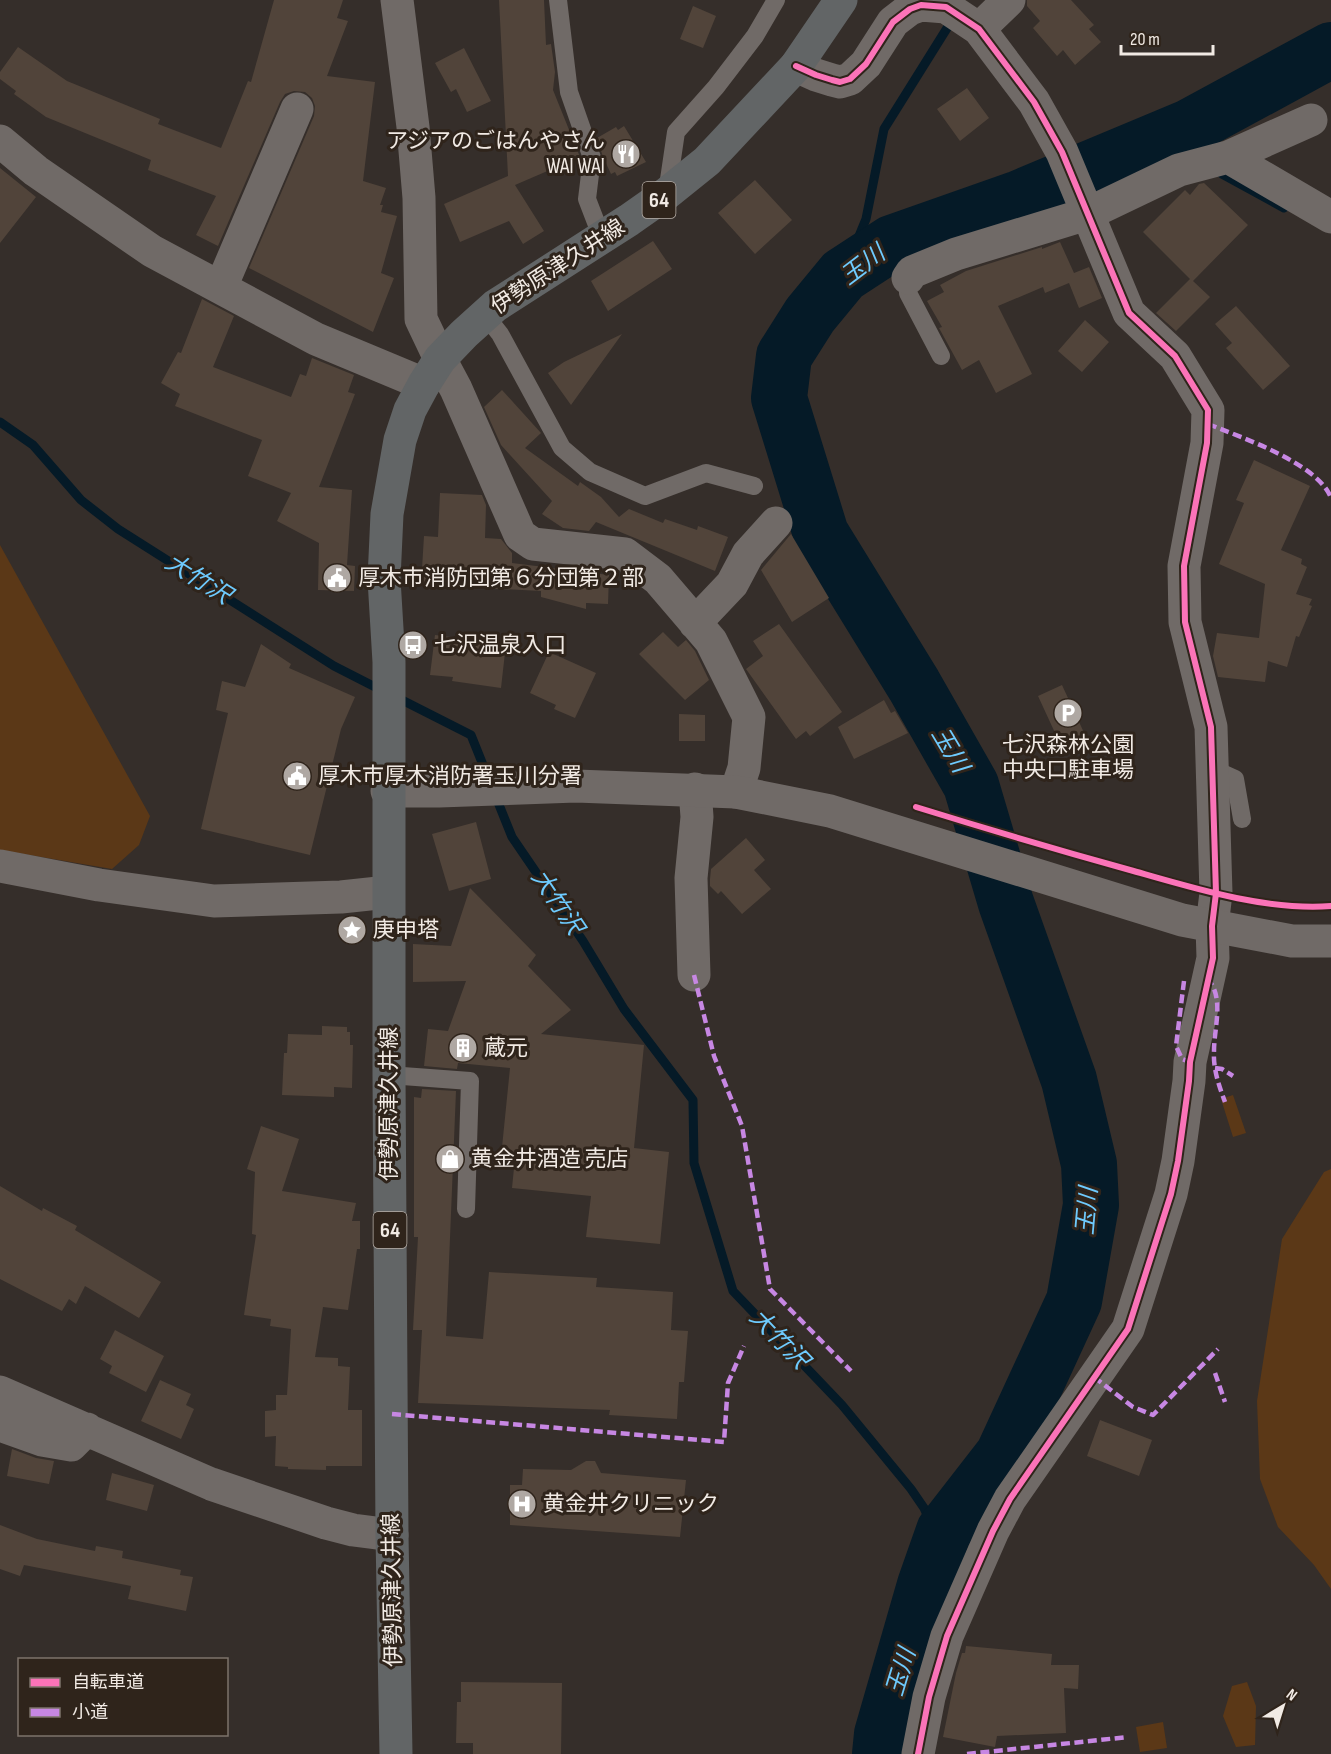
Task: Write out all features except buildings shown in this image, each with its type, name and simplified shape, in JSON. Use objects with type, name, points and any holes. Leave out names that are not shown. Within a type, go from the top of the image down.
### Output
[{"type":"main road","name":"伊勢原津久井線","points":[[396,1754],[388,1075],[388,662],[384,579],[387,514],[400,440],[410,410],[432,371],[485,315],[495,306],[666,194],[706,161],[796,66],[841,0]]},
{"type":"street","points":[[397,0],[413,126],[419,198],[421,319],[426,333],[432,371]]},
{"type":"street","points":[[964,19],[1009,0]]},
{"type":"street","points":[[796,66],[840,82],[850,79],[866,64],[893,22],[910,9],[921,5],[964,19],[1034,102],[1062,152],[1129,313],[1175,356],[1208,410],[1207,443],[1184,566],[1185,621],[1211,727],[1216,893],[1212,926],[1213,958],[1190,1062],[1178,1161],[1171,1194],[1128,1329],[1010,1499],[993,1531],[947,1636],[929,1697],[918,1754]]},
{"type":"street","points":[[221,287],[297,109]]},
{"type":"street","points":[[908,278],[912,272],[956,254],[1085,208],[1179,170],[1228,157],[1311,120]]},
{"type":"street","points":[[0,141],[36,171],[152,251],[316,339],[432,371],[456,389],[520,535],[533,544],[625,554],[658,579],[711,641],[748,717],[744,768],[736,792]]},
{"type":"street","points":[[1228,157],[1331,217]]},
{"type":"street","points":[[695,623],[732,584],[748,554],[776,522]]},
{"type":"street","points":[[387,791],[457,791],[540,787],[694,789],[736,792],[830,811],[1182,920],[1292,941],[1331,941]]},
{"type":"street","points":[[694,789],[697,817],[691,878],[694,975]]},
{"type":"street","points":[[0,866],[99,885],[214,901],[341,897],[388,892]]},
{"type":"street","points":[[0,1392],[211,1484],[353,1530],[392,1535]]},
{"type":"street","points":[[0,1425],[42,1440],[71,1445],[87,1429]]},
{"type":"lane","points":[[558,0],[569,92],[592,158],[586,199],[602,237]]},
{"type":"lane","points":[[666,194],[676,132],[716,87],[742,53],[776,0]]},
{"type":"lane","points":[[908,278],[908,293],[941,356]]},
{"type":"lane","points":[[485,315],[500,333],[562,448],[590,472],[645,495],[706,473],[754,486]]},
{"type":"lane","points":[[1212,769],[1235,779],[1242,819]]},
{"type":"lane","points":[[388,1075],[470,1081],[466,1209]]},
{"type":"shaded area","points":[[0,545],[150,816],[139,845],[112,869],[0,850]]},
{"type":"shaded area","points":[[1233,1095],[1246,1133],[1233,1137],[1221,1099]]},
{"type":"shaded area","points":[[1331,1169],[1331,1589],[1314,1565],[1278,1527],[1260,1479],[1257,1401],[1282,1239],[1324,1172]]},
{"type":"shaded area","points":[[1247,1682],[1256,1706],[1255,1745],[1236,1747],[1223,1716],[1232,1686]]},
{"type":"shaded area","points":[[1163,1722],[1167,1748],[1140,1752],[1136,1727]]},
{"type":"waterway","points":[[843,275],[866,219],[884,129],[954,17]]},
{"type":"waterway","name":"玉川","points":[[880,1754],[882,1734],[925,1585],[944,1531],[1003,1455],[1074,1301],[1091,1205],[1089,1164],[1069,1080],[1006,903],[971,785],[914,685],[821,534],[779,398],[784,356],[810,315],[843,275],[892,243],[1017,199],[1189,127],[1331,50]]},
{"type":"waterway","points":[[1182,129],[1193,149]]},
{"type":"waterway","points":[[1222,174],[1284,208]]},
{"type":"waterway","name":"大竹沢","points":[[0,422],[33,445],[81,500],[118,529],[334,666],[381,690]]},
{"type":"waterway","name":"大竹沢","points":[[396,697],[471,735],[512,837],[583,941],[624,1009],[693,1100],[694,1163],[733,1291],[842,1405],[911,1489],[928,1517],[944,1531]]},
{"type":"marked path","points":[[1208,424],[1258,444],[1295,463],[1311,473],[1323,485],[1331,498]]},
{"type":"marked path","points":[[694,975],[714,1056],[742,1126],[770,1289],[851,1371]]},
{"type":"marked path","points":[[1207,978],[1216,994],[1214,1064],[1225,1102]]},
{"type":"marked path","points":[[1184,981],[1176,1046],[1182,1059],[1190,1062]]},
{"type":"marked path","points":[[1215,1068],[1222,1069],[1233,1076]]},
{"type":"marked path","points":[[392,1414],[724,1442],[728,1383],[744,1346]]},
{"type":"marked path","points":[[1094,1377],[1133,1407],[1153,1415],[1218,1349]]},
{"type":"marked path","points":[[1215,1373],[1225,1402]]},
{"type":"marked path","points":[[967,1754],[1128,1737]]},
{"type":"cycle path","points":[[796,66],[840,82],[850,79],[866,64],[893,22],[910,9],[921,5],[946,7],[979,29],[1034,102],[1062,152],[1129,313],[1175,356],[1208,410],[1207,443],[1184,566],[1185,622],[1211,727],[1216,893],[1212,926],[1213,958],[1190,1062],[1178,1161],[1171,1194],[1128,1329],[1010,1499],[993,1531],[947,1636],[929,1697],[918,1754]]},
{"type":"cycle path","points":[[916,807],[1204,891],[1255,902],[1306,907],[1331,906]]},
{"type":"place","name":"アジアのごはんやさん WAI WAI","points":[[626,154]]},
{"type":"place","name":"厚木市消防団第６分団第２部","points":[[337,578]]},
{"type":"place","name":"七沢温泉入口","points":[[413,645]]},
{"type":"place","name":"七沢森林公園 中央口駐車場","points":[[1068,713]]},
{"type":"place","name":"厚木市厚木消防署玉川分署","points":[[297,776]]},
{"type":"place","name":"庚申塔","points":[[352,930]]},
{"type":"place","name":"蔵元","points":[[463,1048]]},
{"type":"place","name":"黄金井酒造 売店","points":[[450,1159]]},
{"type":"place","name":"黄金井クリニック","points":[[522,1504]]}]
